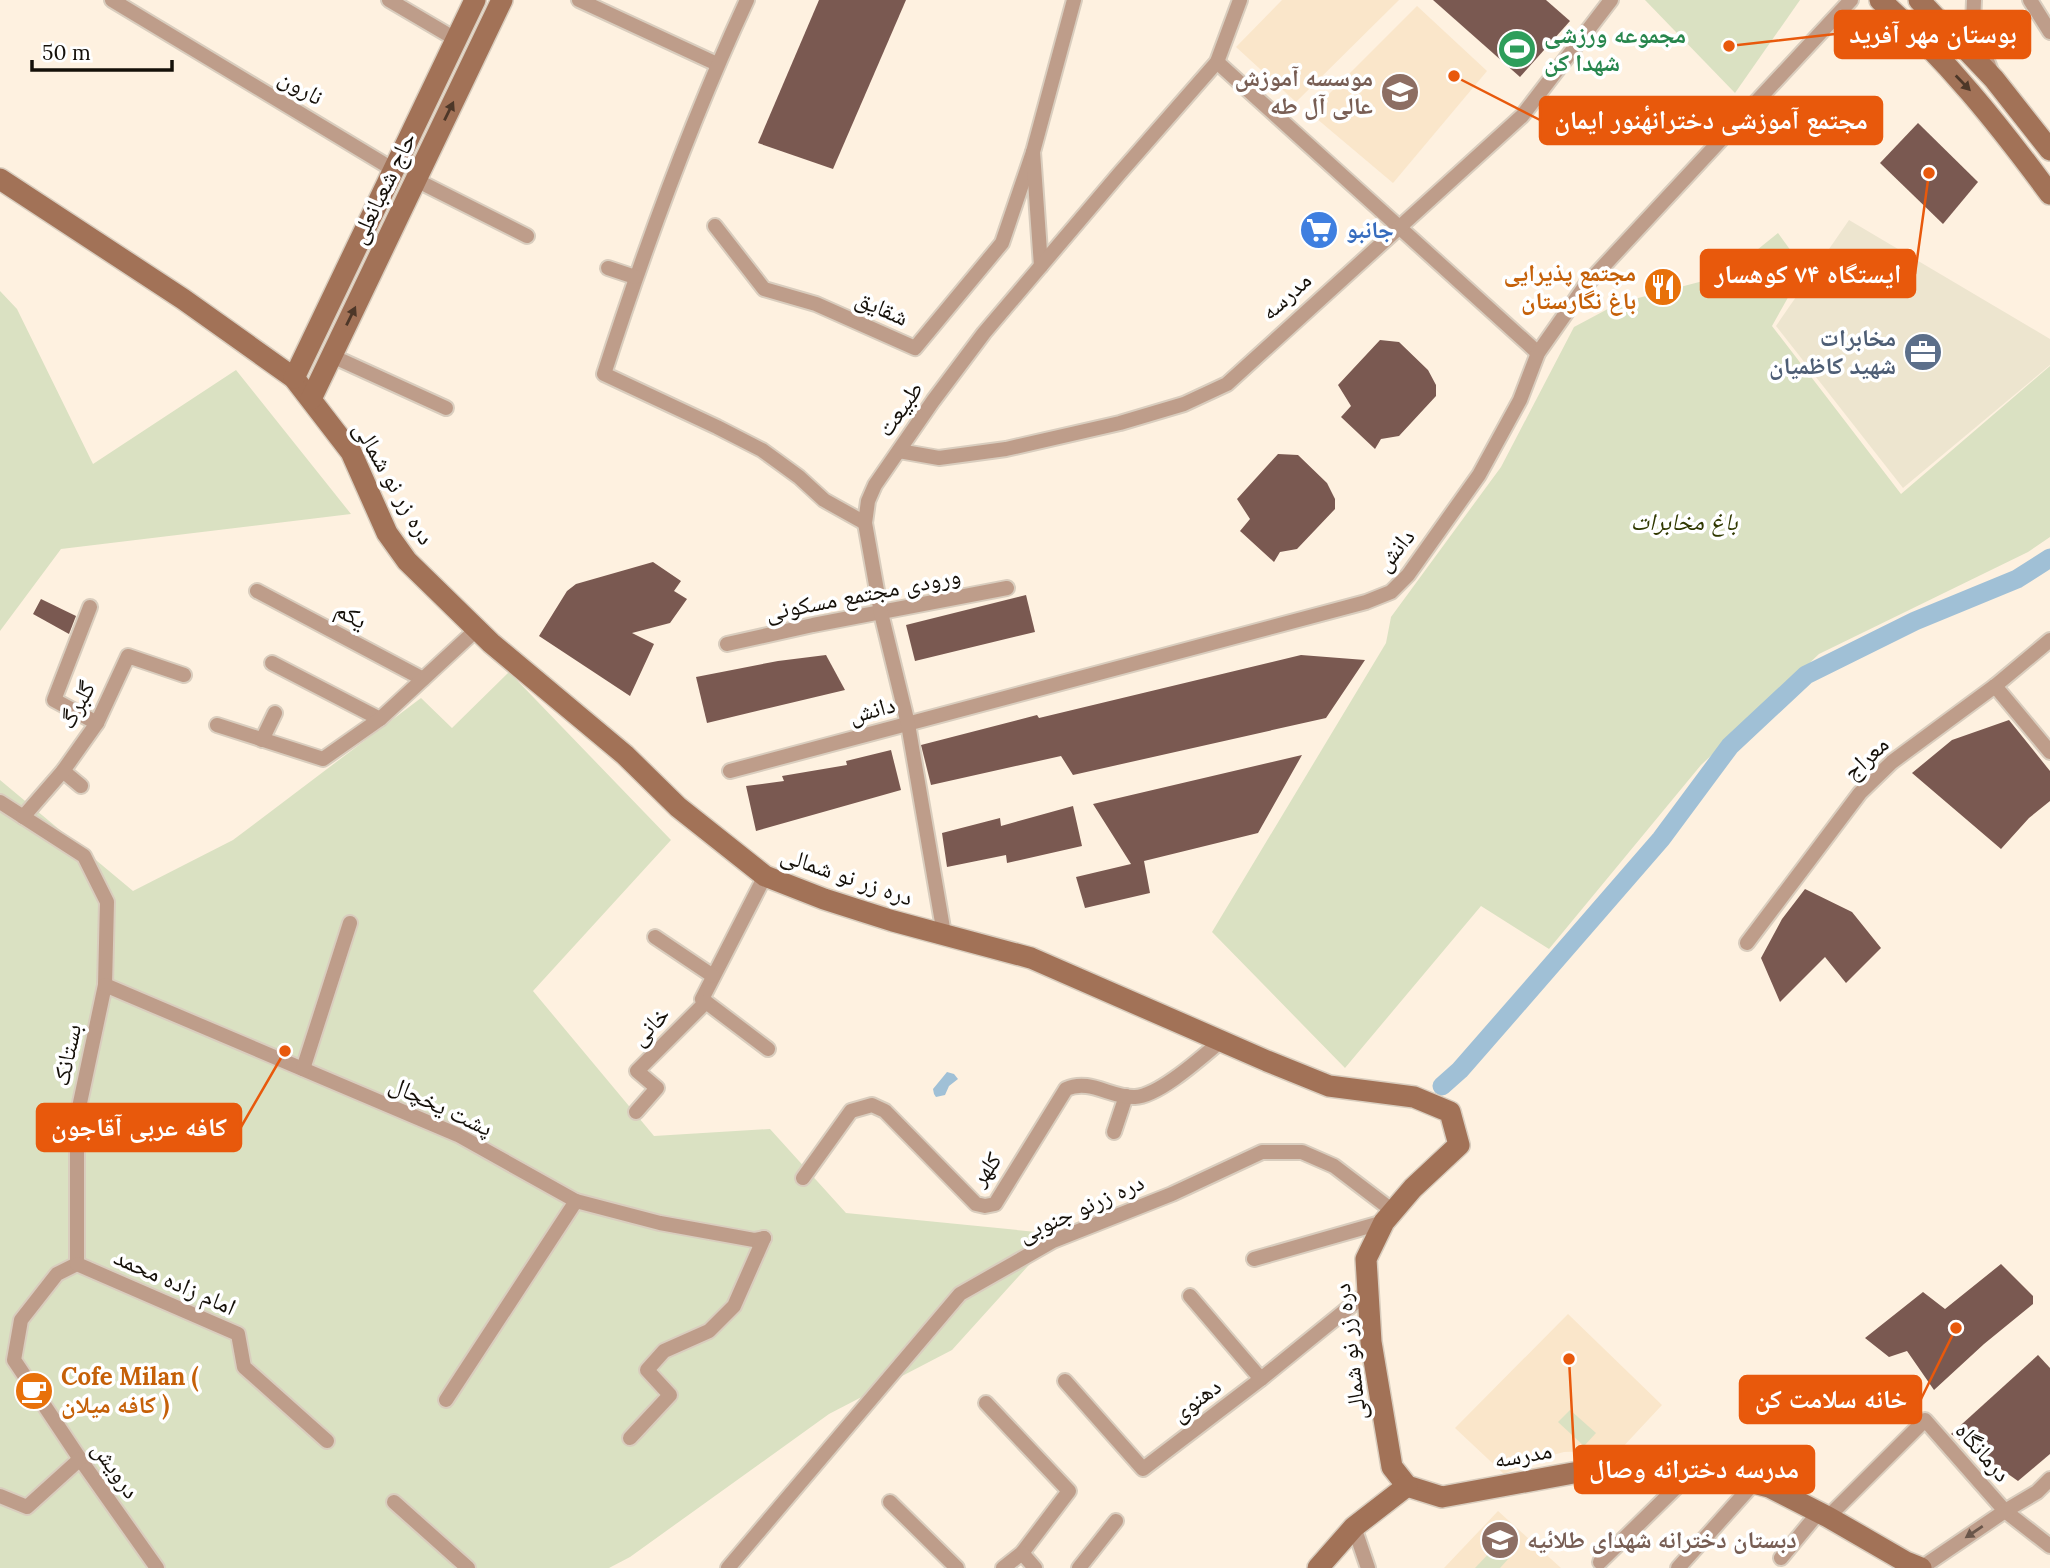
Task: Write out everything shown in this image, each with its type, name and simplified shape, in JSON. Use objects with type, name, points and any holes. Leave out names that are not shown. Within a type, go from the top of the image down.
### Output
[{"type":"street","name":"نارون","points":[[112,0],[394,170]]},
{"type":"street","points":[[389,0],[478,51]]},
{"type":"street","name":"حاج شعبانعلی","points":[[295,378],[475,0]]},
{"type":"street","name":"حاج شعبانعلی","points":[[311,399],[502,0]]},
{"type":"street","points":[[579,0],[717,64]]},
{"type":"street","points":[[747,0],[717,64],[635,277],[604,374],[762,450],[799,477],[824,500],[866,523]]},
{"type":"street","name":"شقایق","points":[[715,226],[764,289],[816,304],[915,348],[1002,243],[1033,152],[1074,0]]},
{"type":"street","name":"طبیعت","points":[[944,934],[908,724],[881,613],[866,523],[868,501],[875,485],[933,401],[985,334],[1217,62],[1240,0]]},
{"type":"street","name":"مدرسه","points":[[899,451],[939,457],[1006,449],[1120,423],[1184,404],[1227,384],[1522,116],[1611,0]]},
{"type":"street","name":"دانش","points":[[730,771],[1366,602],[1391,592],[1408,575],[1479,475],[1520,400],[1538,353],[1585,286],[1851,0]]},
{"type":"street","points":[[1880,0],[1903,20],[1975,96],[2050,194]]},
{"type":"street","points":[[1919,0],[1994,79],[2050,150]]},
{"type":"street","points":[[1974,0],[1973,24],[1994,79]]},
{"type":"street","points":[[2030,0],[2050,32]]},
{"type":"street","points":[[1217,62],[1538,353]]},
{"type":"street","name":"شقایق","points":[[1033,152],[1041,266]]},
{"type":"street","name":"دره زر نو شمالی","points":[[0,179],[183,299],[295,378],[351,452],[387,533],[407,561],[477,629],[625,755],[678,807],[765,876],[824,899],[893,921],[1031,958],[1329,1086],[1414,1097],[1450,1112],[1459,1146],[1413,1188],[1388,1216],[1366,1259],[1371,1342],[1392,1466],[1407,1486]]},
{"type":"street","points":[[416,180],[527,236]]},
{"type":"street","points":[[608,268],[635,277]]},
{"type":"street","points":[[332,356],[446,408]]},
{"type":"street","name":"ورودی مجتمع مسکونی","points":[[727,644],[1007,588]]},
{"type":"street","name":"یکم","points":[[257,591],[423,679]]},
{"type":"street","points":[[90,607],[54,700],[97,723]]},
{"type":"street","points":[[217,725],[323,758],[380,719],[477,629]]},
{"type":"street","name":"معراج","points":[[1746,943],[1860,793],[1892,762],[1995,686],[2050,639]]},
{"type":"street","name":"گلبرگ","points":[[23,817],[63,772],[97,723],[128,656],[184,675]]},
{"type":"street","points":[[272,663],[380,719]]},
{"type":"street","points":[[1995,686],[2050,752]]},
{"type":"street","points":[[262,740],[275,713]]},
{"type":"street","points":[[63,772],[81,786]]},
{"type":"street","points":[[0,802],[23,817]]},
{"type":"street","name":"بستانک","points":[[23,817],[84,856],[107,902],[105,985],[77,1117],[77,1264]]},
{"type":"street","name":"خانی","points":[[765,876],[702,999],[768,1049]]},
{"type":"street","points":[[303,1069],[350,923]]},
{"type":"street","points":[[655,937],[713,976]]},
{"type":"street","name":"پشت یخچال","points":[[105,985],[458,1135],[576,1201],[660,1223],[754,1240],[764,1238],[734,1306],[709,1331],[664,1351],[647,1370],[670,1395],[630,1438]]},
{"type":"street","name":"خانی","points":[[636,1112],[657,1088],[637,1071],[706,1002]]},
{"type":"street","name":"کلهر","points":[[803,1178],[851,1111],[872,1105],[885,1111],[976,1204],[995,1204],[1066,1089],[1076,1085],[1087,1086],[1136,1097],[1158,1088],[1221,1041]]},
{"type":"street","points":[[1114,1132],[1126,1096]]},
{"type":"street","name":"دره زرنو جنوبی","points":[[728,1568],[960,1294],[1053,1241],[1172,1194],[1262,1152],[1302,1152],[1334,1166],[1388,1216]]},
{"type":"street","points":[[446,1400],[576,1201]]},
{"type":"street","points":[[1254,1259],[1388,1216]]},
{"type":"street","name":"درویش","points":[[77,1264],[57,1274],[21,1320],[14,1360],[80,1460],[157,1568]]},
{"type":"street","name":"امام زاده محمد","points":[[77,1264],[238,1335],[244,1367],[327,1441]]},
{"type":"street","name":"دهنوی","points":[[1065,1381],[1143,1469],[1261,1379],[1368,1292]]},
{"type":"street","points":[[1190,1296],[1261,1379]]},
{"type":"street","points":[[986,1404],[1069,1491],[1022,1553],[1003,1568]]},
{"type":"street","name":"درمانگاه","points":[[1823,1514],[1925,1420],[2005,1511],[2050,1546]]},
{"type":"street","points":[[0,1496],[27,1507],[80,1460]]},
{"type":"street","name":"مدرسه","points":[[1407,1486],[1441,1497],[1639,1461],[1696,1468],[1769,1487],[1823,1514],[1912,1567]]},
{"type":"street","points":[[1600,1562],[1696,1468]]},
{"type":"street","points":[[1912,1567],[2036,1492],[2050,1479]]},
{"type":"street","points":[[1678,1568],[1754,1483]]},
{"type":"street","points":[[1318,1568],[1354,1527],[1407,1486]]},
{"type":"street","points":[[394,1502],[468,1568]]},
{"type":"street","points":[[890,1502],[957,1568]]},
{"type":"street","points":[[1781,1558],[1823,1514]]},
{"type":"street","points":[[1079,1568],[1116,1521]]},
{"type":"street","points":[[1354,1527],[1368,1568]]},
{"type":"street","points":[[1022,1553],[1035,1568]]},
{"type":"shaded area","points":[[1282,0],[1399,0],[1296,102],[1236,47]]},
{"type":"shaded area","name":"موسسه آموزش عالی آل طه","points":[[1417,6],[1487,71],[1393,183],[1310,113]]},
{"type":"shaded area","name":"مخابرات شهید کاظمیان","points":[[1849,220],[2050,339],[2050,365],[1903,488],[1776,326]]},
{"type":"shaded area","points":[[1568,1314],[1662,1405],[1620,1450],[1564,1452],[1537,1459],[1504,1474],[1455,1428]]},
{"type":"shaded area","name":"دبستان دخترانه شهدای طلائیه","points":[[1498,1511],[1561,1568],[1444,1568]]},
{"type":"green space","points":[[1645,0],[1800,0],[1735,93]]},
{"type":"green space","name":"باغ مخابرات","points":[[1778,233],[1804,269],[1772,326],[1901,494],[2050,366],[2050,537],[2028,552],[1819,654],[1701,765],[1549,949],[1481,906],[1345,1068],[1212,932],[1386,643],[1391,617],[1501,467],[1574,327],[1619,303],[1726,275]]},
{"type":"green space","points":[[0,291],[17,309],[93,464],[236,370],[351,514],[61,549],[0,631]]},
{"type":"green space","points":[[509,672],[671,840],[533,991],[654,1136],[770,1129],[846,1213],[1057,1234],[952,1350],[829,1414],[630,1557],[609,1568],[0,1568],[0,780],[133,891],[233,840],[421,698],[452,728]]},
{"type":"green space","points":[[1570,1410],[1596,1433],[1584,1446],[1558,1422]]},
{"type":"green space","points":[[1497,1545],[1510,1557],[1500,1568],[1475,1568]]},
{"type":"water","points":[[947,1072],[958,1079],[949,1086],[945,1095],[936,1097],[933,1089]]},
{"type":"building","points":[[819,0],[906,0],[833,169],[758,143]]},
{"type":"building","name":"مجموعه ورزشی شهدا کن","points":[[1433,0],[1546,0],[1570,21],[1520,77]]},
{"type":"building","points":[[1918,123],[1978,182],[1943,224],[1880,163]]},
{"type":"building","points":[[1380,340],[1399,342],[1428,370],[1436,385],[1436,396],[1399,436],[1381,439],[1375,449],[1341,417],[1351,406],[1338,385]]},
{"type":"building","points":[[1278,454],[1298,455],[1327,483],[1335,499],[1335,509],[1297,549],[1280,552],[1274,562],[1240,531],[1250,519],[1237,499]]},
{"type":"building","points":[[653,562],[681,581],[674,591],[687,599],[670,623],[632,633],[654,644],[630,696],[539,636],[567,591],[576,584]]},
{"type":"building","points":[[1026,595],[1035,632],[915,661],[906,625]]},
{"type":"building","points":[[41,599],[76,616],[69,634],[33,614]]},
{"type":"building","points":[[826,655],[845,690],[707,723],[696,677]]},
{"type":"building","points":[[1301,655],[1365,660],[1326,718],[1073,775],[1061,756],[931,785],[921,745],[1037,715],[1039,718]]},
{"type":"building","points":[[2009,720],[2050,771],[2050,801],[2029,818],[2001,849],[1912,773],[1952,740]]},
{"type":"building","points":[[891,750],[901,790],[756,831],[746,786],[784,781],[782,776],[847,765],[846,761]]},
{"type":"building","points":[[1302,755],[1258,833],[1144,861],[1150,893],[1085,908],[1076,877],[1131,864],[1093,804]]},
{"type":"building","points":[[1073,806],[1082,846],[1007,863],[1006,855],[947,867],[942,833],[1000,818],[1001,826]]},
{"type":"building","points":[[1805,889],[1852,912],[1881,948],[1846,983],[1825,957],[1780,1002],[1761,958],[1782,919]]},
{"type":"building","points":[[2001,1264],[2033,1296],[2033,1304],[1934,1390],[1907,1351],[1889,1357],[1865,1338],[1923,1292],[1945,1309]]},
{"type":"building","points":[[2038,1355],[2050,1368],[2050,1454],[2018,1481],[1951,1434]]},
{"type":"waterway","points":[[1442,1086],[1460,1070],[1661,839],[1730,746],[1806,675],[1915,621],[2017,579],[2050,558]]},
{"type":"place","name":"بوستان مهر آفرید","points":[[1729,46]]},
{"type":"place","name":"مجموعه ورزشی شهدا کن","points":[[1517,49]]},
{"type":"place","name":"مجتمع آموزشی دخترانهٔنور ایمان","points":[[1454,76]]},
{"type":"place","name":"موسسه آموزش عالی آل طه","points":[[1400,92]]},
{"type":"place","name":"ایستگاه ۷۴ کوهسار","points":[[1929,173]]},
{"type":"place","name":"جانبو","points":[[1319,230]]},
{"type":"place","name":"مجتمع پذیرایی باغ نگارستان","points":[[1663,287]]},
{"type":"place","name":"مخابرات شهید کاظمیان","points":[[1923,352]]},
{"type":"place","name":"کافه عربی آقاجون","points":[[285,1051]]},
{"type":"place","name":"خانه سلامت کن","points":[[1956,1328]]},
{"type":"place","name":"مدرسه دخترانه وصال","points":[[1569,1359]]},
{"type":"place","name":"Cofe Milan ( کافه میلان )","points":[[34,1391]]},
{"type":"place","name":"دبستان دخترانه شهدای طلائیه","points":[[1500,1540]]}]
